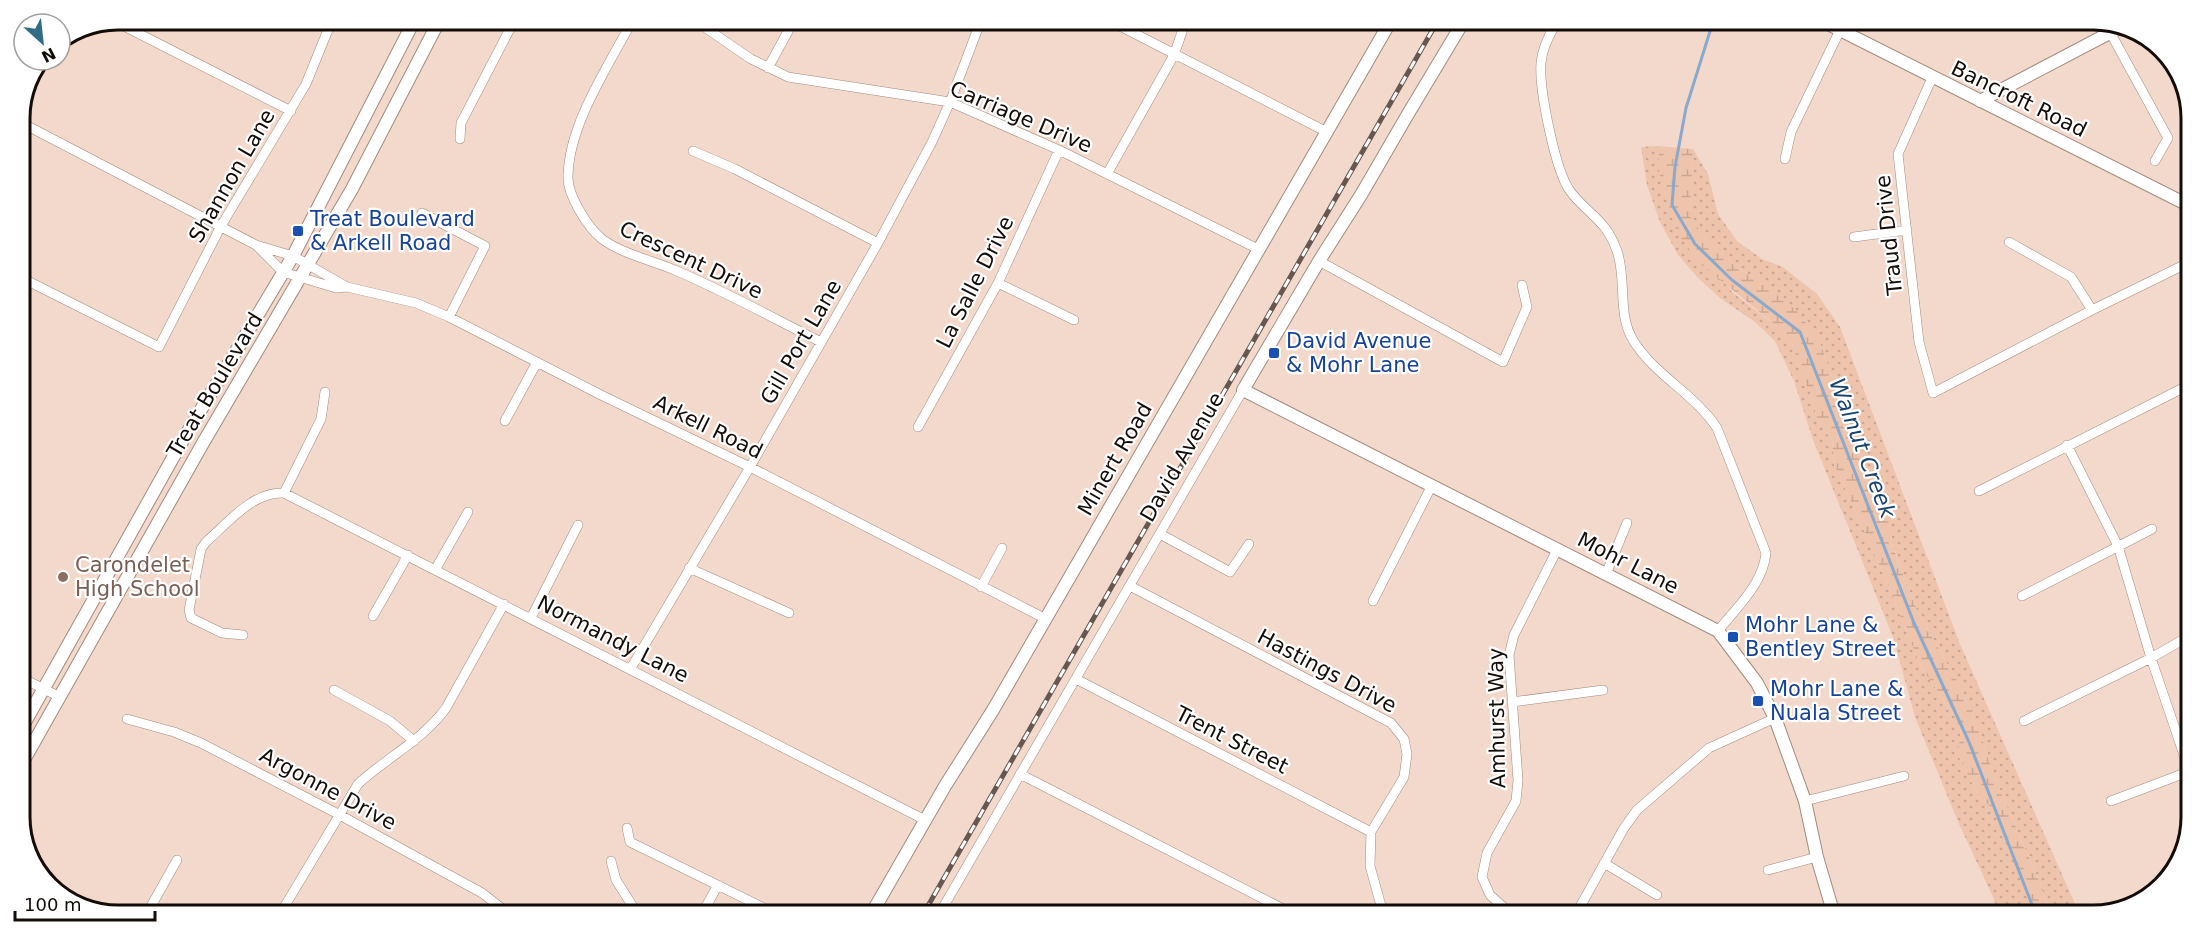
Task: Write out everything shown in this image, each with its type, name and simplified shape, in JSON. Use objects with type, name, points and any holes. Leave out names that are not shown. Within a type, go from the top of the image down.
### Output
[{"type":"street","points":[[132,30],[291,111]]},
{"type":"street","name":"Shannon Lane","points":[[30,282],[159,347],[221,226],[291,111],[310,75],[328,30]]},
{"type":"street","name":"Treat Boulevard","points":[[30,714],[184,438],[293,255],[409,30]]},
{"type":"street","name":"Treat Boulevard","points":[[30,750],[203,443],[310,264],[434,30]]},
{"type":"street","points":[[460,139],[461,123],[509,30]]},
{"type":"street","name":"Crescent Drive","points":[[627,30],[576,127],[567,178],[579,212],[602,238],[627,251],[678,271],[821,342]]},
{"type":"street","name":"Carriage Drive","points":[[708,30],[768,68],[788,77],[950,102],[1059,150],[1258,249]]},
{"type":"street","points":[[768,68],[789,30]]},
{"type":"street","name":"Gill Port Lane","points":[[631,668],[750,467],[878,243],[932,142],[977,30]]},
{"type":"street","points":[[1127,30],[1327,132]]},
{"type":"street","name":"Minert Road","points":[[876,905],[1046,619],[1386,30]]},
{"type":"street","name":"David Avenue","points":[[944,905],[1243,390],[1458,30]]},
{"type":"street","points":[[1552,30],[1545,44],[1541,64],[1553,148],[1561,176],[1570,192],[1601,222],[1617,252],[1621,267],[1625,320],[1631,338],[1651,362],[1706,411],[1717,429],[1766,553],[1765,566],[1759,579],[1718,631]]},
{"type":"street","points":[[1785,159],[1791,132],[1835,30]]},
{"type":"street","name":"Bancroft Road","points":[[1840,30],[2181,202]]},
{"type":"street","points":[[1107,174],[1174,55],[1182,32]]},
{"type":"street","points":[[1980,101],[2112,32]]},
{"type":"street","points":[[2118,34],[2168,138],[2155,161]]},
{"type":"street","name":"Traud Drive","points":[[1932,78],[1898,154],[1919,342],[1933,393],[2092,310]]},
{"type":"street","name":"Arkell Road","points":[[30,127],[256,245],[293,255],[347,287]]},
{"type":"street","name":"La Salle Drive","points":[[918,427],[998,283],[1059,150]]},
{"type":"street","points":[[693,151],[735,169],[878,243]]},
{"type":"street","points":[[422,213],[485,246],[449,317]]},
{"type":"street","points":[[1854,237],[1906,230]]},
{"type":"street","points":[[2010,242],[2071,277],[2092,310],[2181,266]]},
{"type":"street","name":"Arkell Road","points":[[256,245],[283,272],[336,288],[347,287],[416,303],[449,317],[750,467],[1046,619]]},
{"type":"street","points":[[1319,261],[1503,362],[1527,307],[1522,285]]},
{"type":"street","points":[[998,283],[1074,320]]},
{"type":"street","points":[[505,421],[537,362]]},
{"type":"street","points":[[1980,491],[2181,389]]},
{"type":"street","name":"Mohr Lane","points":[[1243,390],[1718,631],[1757,683],[1775,718],[1805,801],[1817,857],[1831,905]]},
{"type":"street","points":[[243,635],[222,633],[191,618],[189,610],[199,558],[206,542],[262,496],[273,492],[284,493],[321,419],[326,392]]},
{"type":"street","points":[[2067,445],[2118,546],[2151,658],[2181,746]]},
{"type":"street","points":[[1373,601],[1431,487]]},
{"type":"street","name":"Normandy Lane","points":[[284,493],[925,820]]},
{"type":"street","points":[[435,570],[468,512]]},
{"type":"street","points":[[1606,574],[1627,523]]},
{"type":"street","points":[[531,618],[578,525]]},
{"type":"street","points":[[2022,596],[2152,529]]},
{"type":"street","points":[[1160,534],[1230,572],[1249,544]]},
{"type":"street","points":[[981,587],[1002,548]]},
{"type":"street","name":"Amhurst Way","points":[[1501,905],[1490,895],[1482,877],[1487,853],[1516,801],[1518,780],[1509,655],[1514,635],[1557,550]]},
{"type":"street","points":[[373,616],[408,555]]},
{"type":"street","points":[[689,568],[789,613]]},
{"type":"street","name":"Hastings Drive","points":[[1130,586],[1391,723],[1404,739],[1407,754],[1404,777],[1371,832],[1370,866],[1381,905]]},
{"type":"street","points":[[286,905],[338,814],[358,784],[436,723],[504,604]]},
{"type":"street","points":[[2024,721],[2181,641]]},
{"type":"street","name":"Trent Street","points":[[1076,679],[1371,832]]},
{"type":"street","points":[[30,682],[60,697]]},
{"type":"street","points":[[334,690],[390,721],[414,741]]},
{"type":"street","points":[[1512,702],[1603,690]]},
{"type":"street","points":[[1581,905],[1637,810],[1708,748],[1775,718]]},
{"type":"street","name":"Argonne Drive","points":[[126,719],[174,732],[201,743],[338,814],[482,893],[498,905]]},
{"type":"street","points":[[1020,774],[1275,905]]},
{"type":"street","points":[[2111,801],[2181,775]]},
{"type":"street","points":[[1805,801],[1904,776]]},
{"type":"street","points":[[627,828],[630,842],[758,905]]},
{"type":"street","points":[[1768,870],[1817,857]]},
{"type":"street","points":[[152,905],[177,860]]},
{"type":"street","points":[[611,861],[616,880],[632,905]]},
{"type":"street","points":[[1605,863],[1657,895]]},
{"type":"street","points":[[707,905],[718,885]]},
{"type":"green space","points":[[1658,146],[1660,178],[1732,292],[1778,327],[1792,344],[1803,379],[1811,394],[1817,419],[1832,441],[1834,464],[1883,573],[1921,667],[1961,725],[1958,755],[1980,799],[1996,810],[2032,905],[1996,905],[1915,717],[1893,637],[1813,440],[1794,381],[1775,341],[1755,322],[1720,298],[1678,255],[1660,222],[1647,185],[1641,147]]},
{"type":"green space","points":[[1658,146],[1693,149],[1690,216],[1705,238],[1738,268],[1760,281],[1797,311],[1820,343],[1862,461],[1891,525],[1892,545],[1916,608],[1964,694],[1981,735],[1994,776],[2048,905],[2032,905],[1996,810],[1980,799],[1958,755],[1961,725],[1921,667],[1883,573],[1834,464],[1832,441],[1817,419],[1811,394],[1803,379],[1792,344],[1778,327],[1698,262],[1677,232],[1660,178]]},
{"type":"green space","points":[[1693,149],[1708,174],[1718,214],[1737,241],[1762,259],[1783,267],[1817,294],[1840,327],[1960,644],[2076,905],[2048,905],[1994,776],[1981,735],[1964,694],[1916,608],[1892,544],[1891,525],[1862,461],[1820,343],[1760,281],[1738,268],[1705,238],[1690,216]]},
{"type":"waterway","name":"Walnut Creek","points":[[1710,30],[1686,108],[1675,167],[1672,205],[1695,244],[1732,280],[1800,332],[1914,623],[1969,742],[2032,905]]},
{"type":"railway","points":[[928,905],[1433,30]]},
{"type":"place","name":"Treat Boulevard & Arkell Road","points":[[298,231]]},
{"type":"place","name":"David Avenue & Mohr Lane","points":[[1274,353]]},
{"type":"place","name":"Carondelet High School","points":[[63,577]]},
{"type":"place","name":"Mohr Lane & Bentley Street","points":[[1733,637]]},
{"type":"place","name":"Mohr Lane & Nuala Street","points":[[1758,701]]}]
